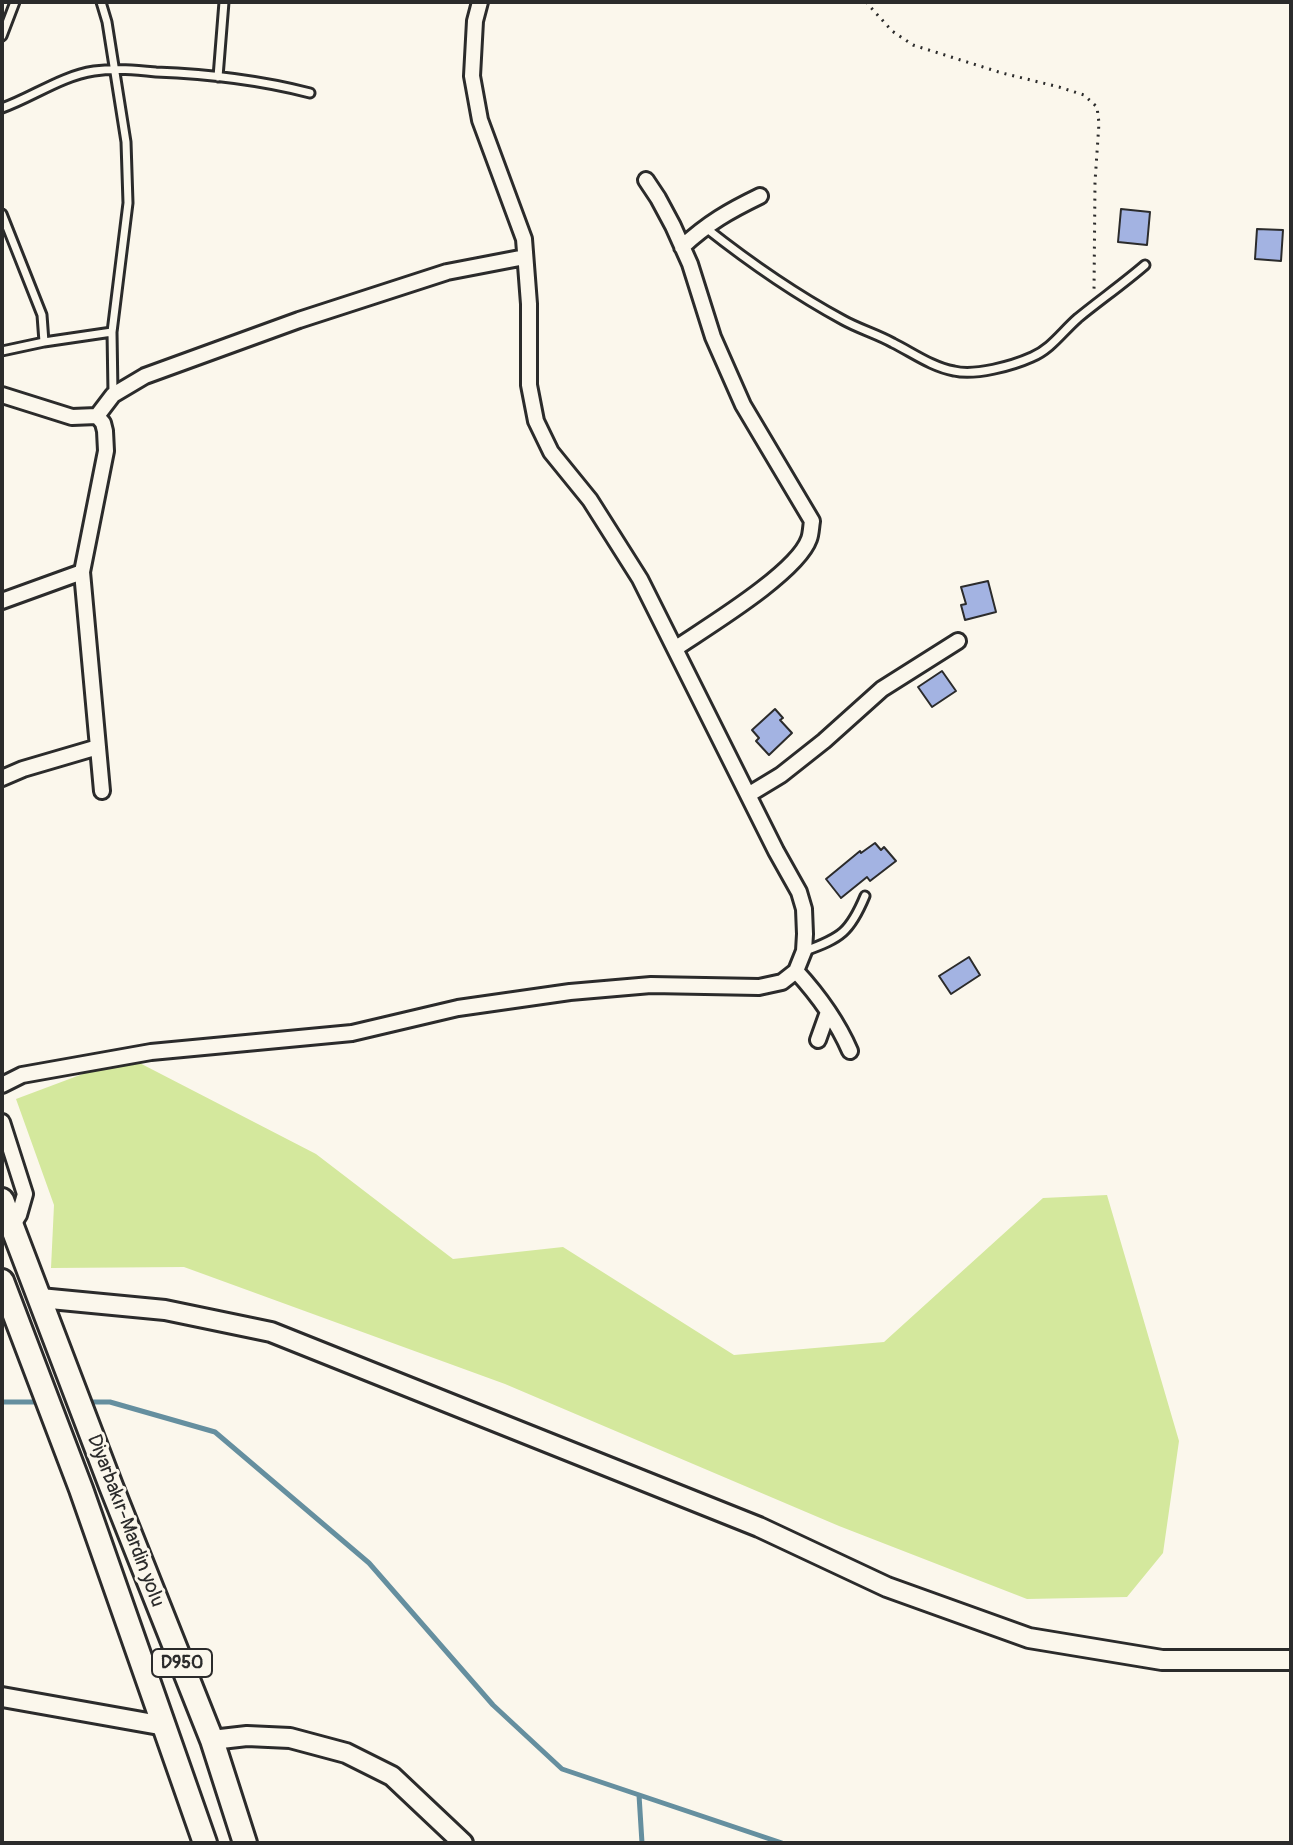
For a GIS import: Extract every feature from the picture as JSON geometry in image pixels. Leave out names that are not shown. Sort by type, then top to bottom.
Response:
[{"type":"highway","name":"Diyarbakır-Mardin yolu","points":[[2,1200],[212,1740],[245,1843]]},
{"type":"highway","name":"Diyarbakır-Mardin yolu","points":[[2,1281],[81,1489],[205,1843]]},
{"type":"street","points":[[2,1085],[22,1075],[151,1052],[352,1033],[458,1008],[570,992],[651,985],[759,987],[782,982],[796,971],[804,951],[804,909],[799,892],[640,579],[590,500],[551,452],[536,421],[529,385],[529,304],[524,239],[480,120],[472,76],[475,21],[480,2]]},
{"type":"street","points":[[646,180],[690,264],[713,337],[743,405],[812,521],[809,541],[793,563],[763,588],[676,648]]},
{"type":"street","points":[[682,247],[722,215],[760,196]]},
{"type":"street","points":[[97,416],[113,395],[145,376],[299,320],[447,272],[525,257]]},
{"type":"street","points":[[2,395],[72,417],[97,416]]},
{"type":"street","points":[[97,416],[103,423],[106,451],[82,572],[102,791]]},
{"type":"street","points":[[2,601],[82,572]]},
{"type":"street","points":[[748,795],[781,775],[824,741],[882,689],[958,641]]},
{"type":"street","points":[[2,778],[98,747]]},
{"type":"street","points":[[796,971],[814,991],[850,1051]]},
{"type":"street","points":[[818,1040],[828,1012]]},
{"type":"street","points":[[2,1122],[25,1194],[12,1226]]},
{"type":"street","points":[[41,1303],[165,1310],[271,1332],[759,1527],[887,1587],[1029,1638],[1162,1660],[1291,1660]]},
{"type":"street","points":[[2,1697],[165,1726]]},
{"type":"street","points":[[212,1740],[247,1736],[290,1738],[346,1753],[392,1776],[463,1843]]},
{"type":"lane","points":[[2,36],[15,2]]},
{"type":"lane","points":[[101,2],[116,69],[126,142],[128,203],[112,332],[113,395]]},
{"type":"lane","points":[[218,77],[224,2]]},
{"type":"lane","points":[[2,108],[72,77],[116,69],[277,84],[310,93]]},
{"type":"lane","points":[[2,214],[42,315],[44,342]]},
{"type":"lane","points":[[705,227],[740,255],[845,321],[956,372],[1007,366],[1033,357],[1051,346],[1076,320],[1145,265]]},
{"type":"lane","points":[[2,351],[112,332]]},
{"type":"lane","points":[[804,951],[833,941],[850,926],[865,896]]},
{"type":"path","points":[[866,2],[892,31],[913,45],[1084,95],[1097,107],[1094,306]]},
{"type":"green space","points":[[128,1057],[316,1154],[453,1259],[563,1247],[734,1355],[884,1342],[1043,1198],[1107,1195],[1179,1441],[1163,1553],[1127,1597],[1027,1599],[839,1526],[505,1384],[184,1267],[51,1268],[54,1205],[16,1099]]},
{"type":"building","points":[[1121,209],[1150,212],[1147,245],[1118,242]]},
{"type":"building","points":[[1257,229],[1283,230],[1281,261],[1255,259]]},
{"type":"building","points":[[988,581],[996,612],[965,620],[961,605],[966,604],[961,587]]},
{"type":"building","points":[[942,671],[956,691],[932,707],[918,687]]},
{"type":"building","points":[[775,709],[792,733],[769,755],[756,741],[759,738],[752,730]]},
{"type":"building","points":[[875,843],[881,850],[884,847],[896,861],[870,881],[867,877],[841,898],[826,879],[860,851]]},
{"type":"building","points":[[969,957],[980,975],[951,994],[939,976]]},
{"type":"waterway","points":[[2,1402],[39,1402]]},
{"type":"waterway","points":[[85,1402],[110,1402],[215,1432],[369,1563],[493,1705],[562,1769],[782,1843]]},
{"type":"waterway","points":[[639,1795],[642,1843]]}]
